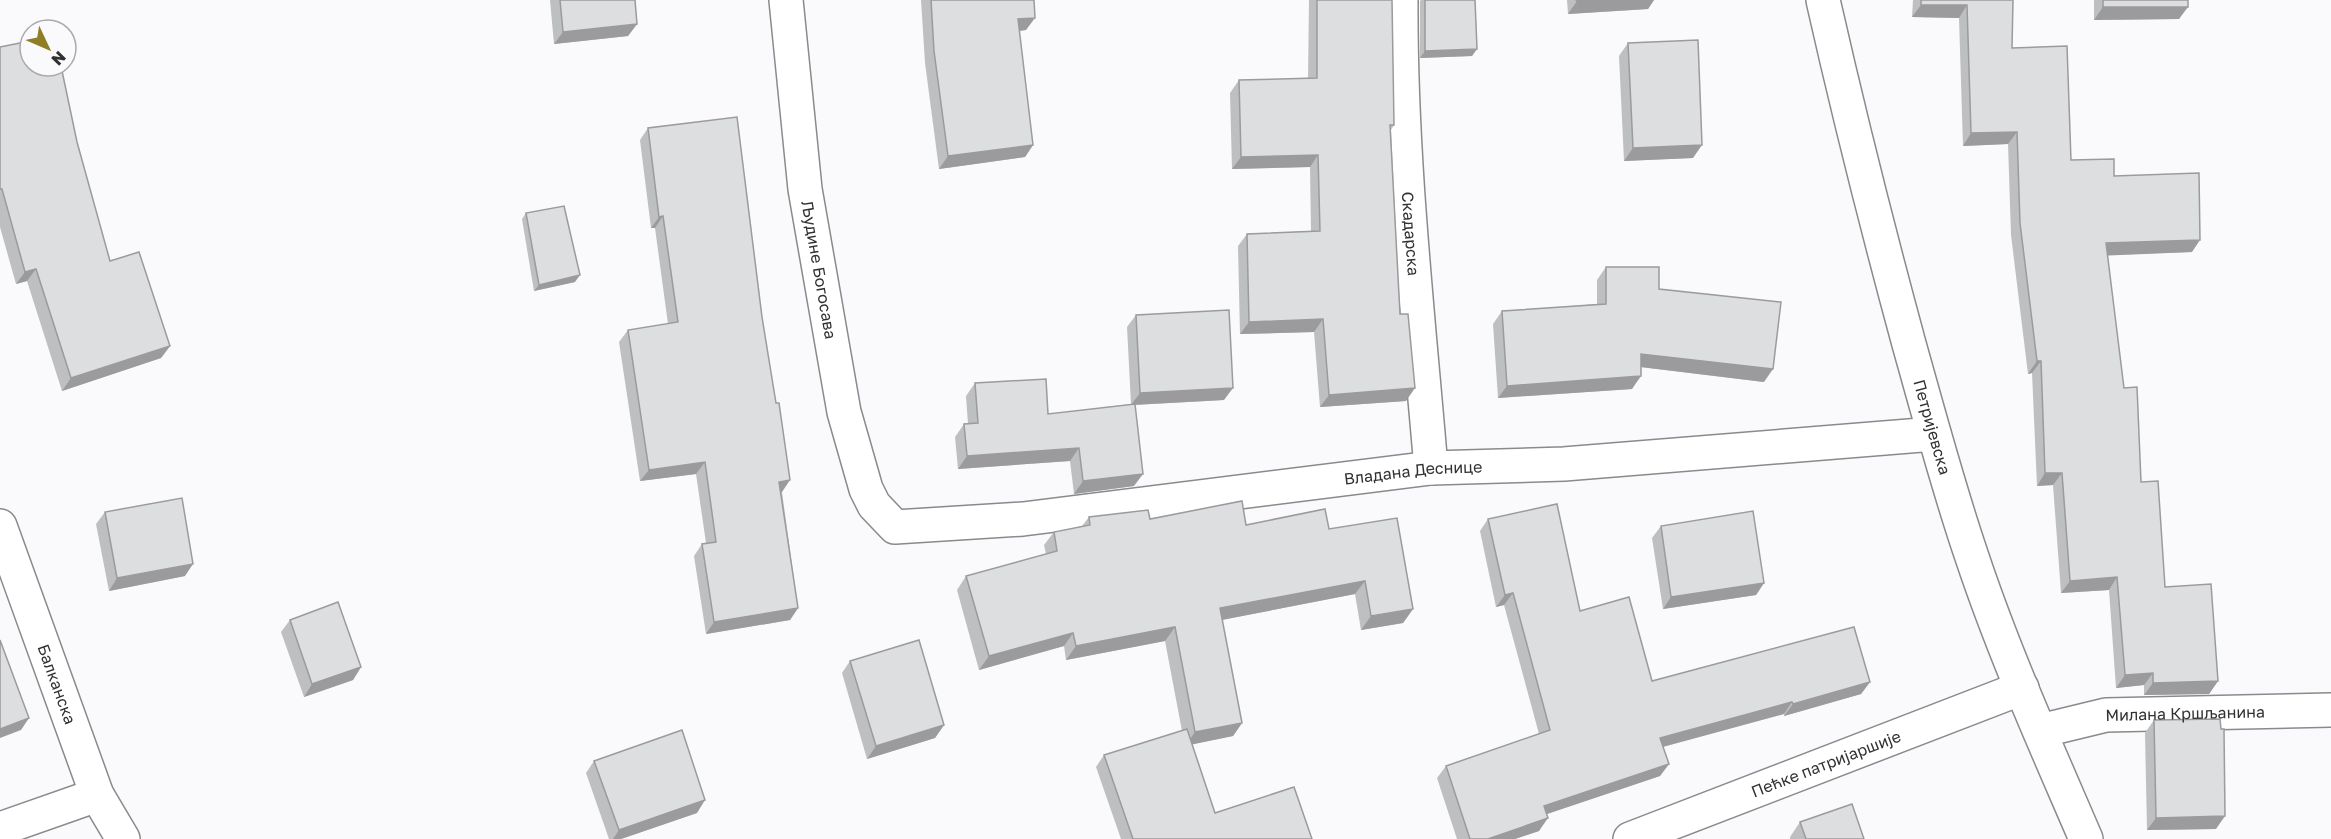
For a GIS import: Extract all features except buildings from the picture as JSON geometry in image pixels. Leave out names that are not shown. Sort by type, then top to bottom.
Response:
[{"type":"street","name":"Људине Богосава","points":[[786,0],[805,189],[844,412],[866,489],[874,505],[895,527]]},
{"type":"street","name":"Скадарска","points":[[1401,0],[1401,43],[1412,228],[1431,468]]},
{"type":"street","name":"Петријевска","points":[[1823,0],[1850,119],[1934,434],[1971,556],[2022,688],[2086,839]]},
{"type":"street","name":"Владана Деснице","points":[[895,527],[1023,519],[1431,468],[1564,464],[1934,434]]},
{"type":"street","name":"Балканска","points":[[0,526],[98,795],[123,839]]},
{"type":"street","name":"Пећке патријаршије","points":[[1630,839],[2022,688]]},
{"type":"street","name":"Милана Кршљанина","points":[[2040,731],[2106,715],[2331,710]]},
{"type":"street","points":[[0,829],[98,795]]}]
